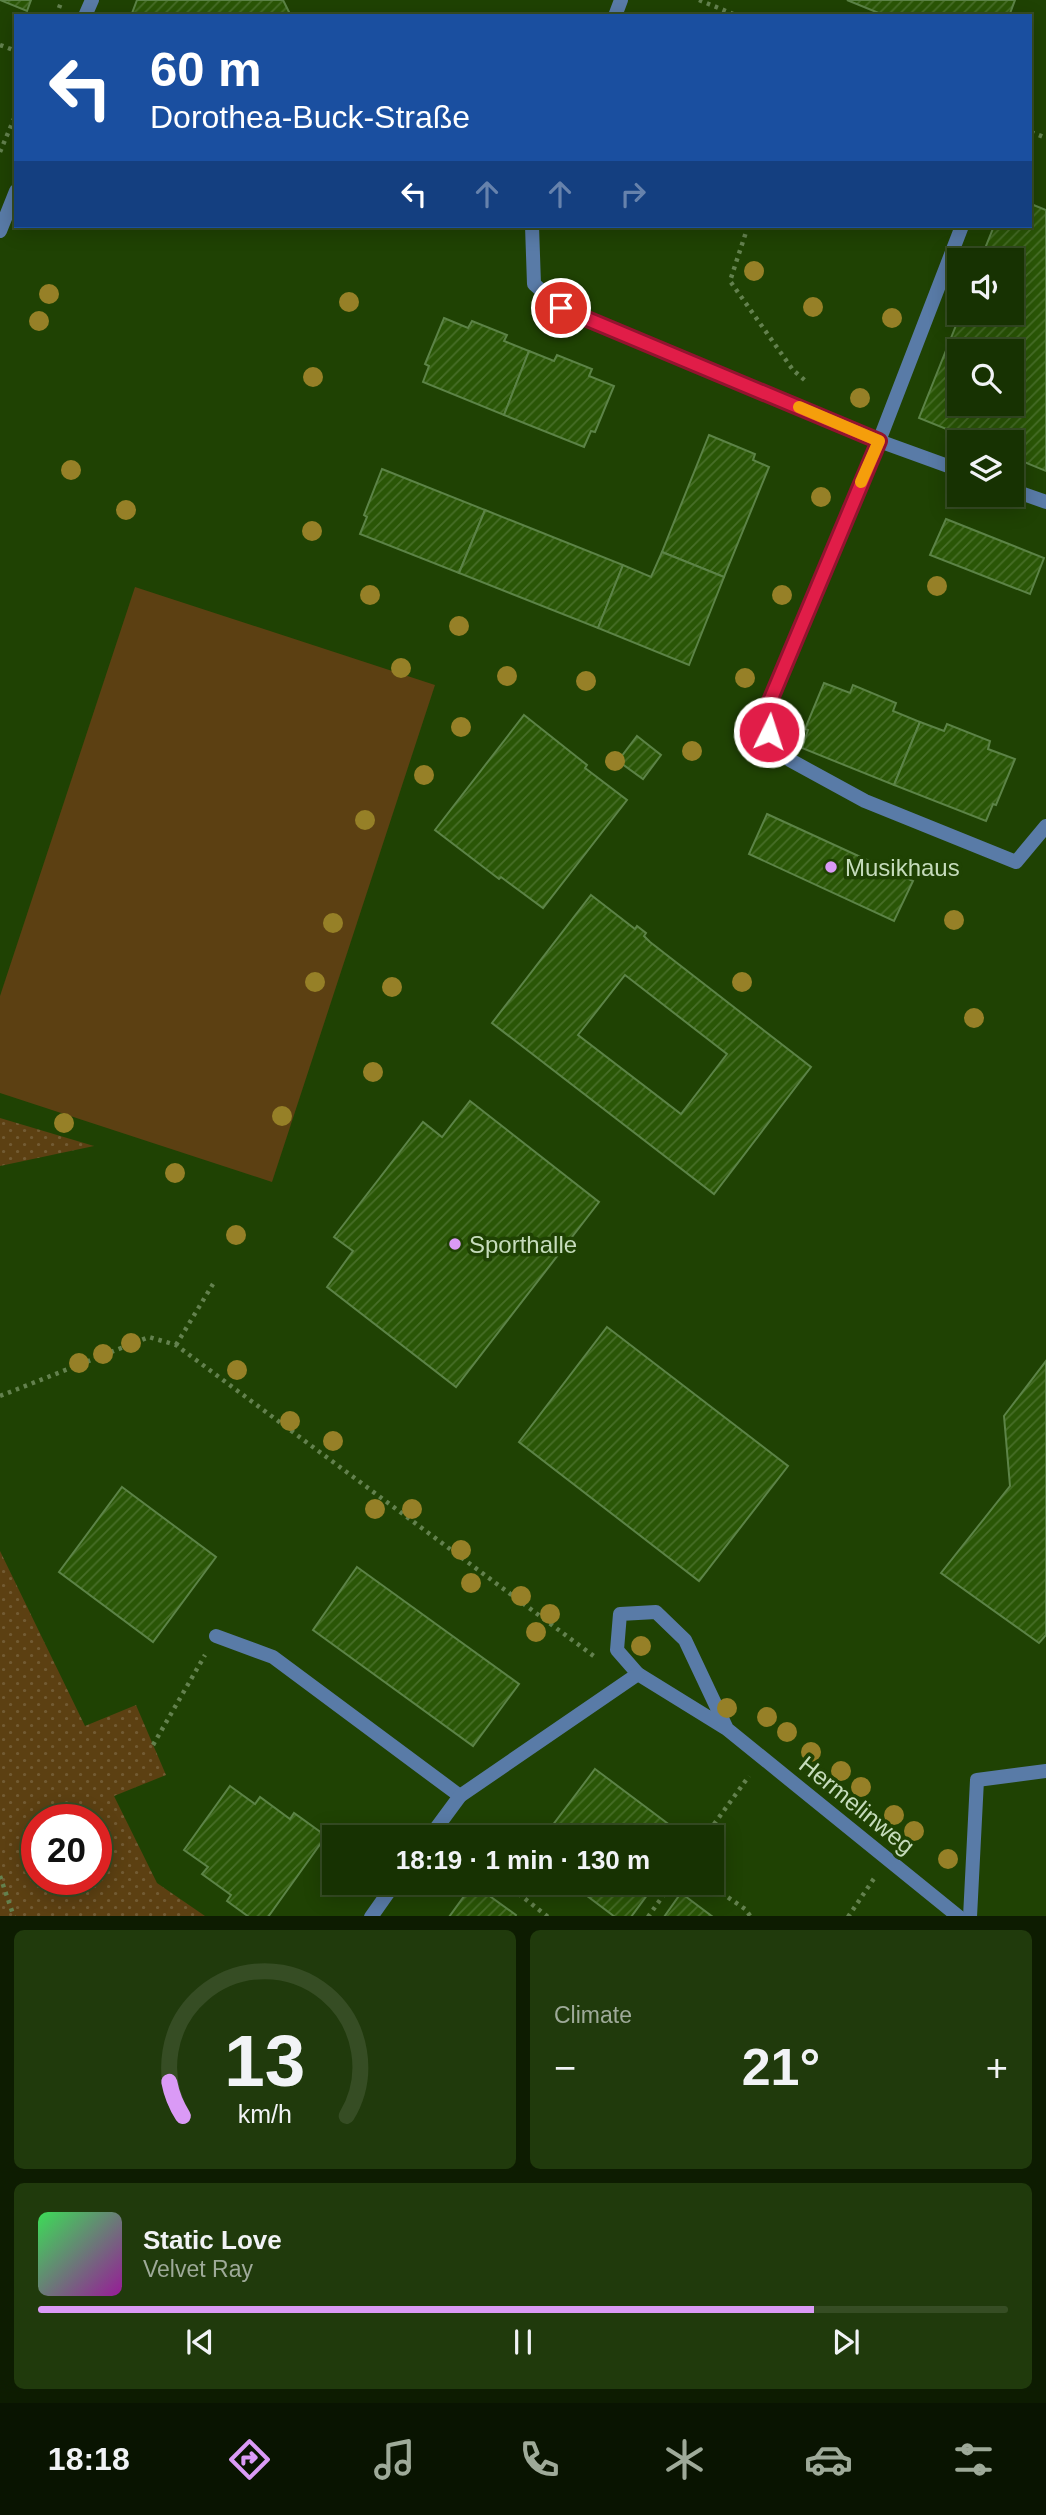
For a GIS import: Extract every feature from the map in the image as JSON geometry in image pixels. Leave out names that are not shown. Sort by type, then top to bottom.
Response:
[{"type":"street","points":[[0,231],[14,196]]},
{"type":"street","points":[[532,228],[534,284],[561,308],[879,441],[947,466]]},
{"type":"street","points":[[961,228],[879,441],[770,701],[769,732],[790,760],[865,801],[1016,862],[1046,826]]},
{"type":"street","points":[[1024,494],[1046,502]]},
{"type":"street","name":"Hermelinweg","points":[[727,1729],[685,1640],[656,1612],[620,1614],[617,1650],[638,1674],[727,1729],[959,1916]]},
{"type":"street","points":[[216,1636],[274,1657],[460,1796]]},
{"type":"street","points":[[439,1825],[460,1796],[638,1674]]},
{"type":"street","points":[[970,1916],[977,1780],[1046,1771]]},
{"type":"street","points":[[371,1916],[386,1895]]},
{"type":"path","points":[[699,0],[733,14]]},
{"type":"path","points":[[0,152],[14,119]]},
{"type":"path","points":[[747,228],[730,281],[793,370],[814,388]]},
{"type":"path","points":[[176,1345],[213,1284]]},
{"type":"path","points":[[0,1396],[149,1337],[176,1345],[598,1660]]},
{"type":"path","points":[[153,1745],[216,1636]]},
{"type":"path","points":[[714,1825],[762,1758]]},
{"type":"path","points":[[848,1916],[888,1859]]},
{"type":"path","points":[[0,1876],[14,1916]]},
{"type":"path","points":[[521,1895],[548,1916]]},
{"type":"path","points":[[648,1916],[663,1895]]},
{"type":"path","points":[[724,1895],[751,1916]]},
{"type":"shaded area","points":[[135,587],[435,685],[272,1182],[0,1093],[0,996]]},
{"type":"shaded area","points":[[0,1118],[94,1146],[0,1166]]},
{"type":"shaded area","points":[[0,1551],[85,1726],[136,1705],[166,1775],[114,1796],[157,1883],[205,1916],[0,1916]]},
{"type":"building","points":[[0,0],[31,0],[27,11]]},
{"type":"building","points":[[137,0],[283,0],[290,14],[132,14]]},
{"type":"building","points":[[847,0],[1015,0],[1010,14],[881,14]]},
{"type":"building","points":[[1032,204],[1046,210],[1046,471],[1024,462],[1024,430],[949,430],[919,418],[947,348],[947,416],[1024,416],[1024,339],[951,339],[956,325],[1024,325],[1024,248],[985,248],[993,228],[1032,228]]},
{"type":"building","points":[[444,318],[468,328],[472,321],[507,335],[504,341],[529,351],[504,415],[423,382],[429,366],[425,364]]},
{"type":"building","points":[[529,351],[554,361],[557,355],[592,369],[589,376],[614,386],[595,432],[591,431],[584,447],[504,415]]},
{"type":"building","points":[[709,435],[755,454],[753,460],[769,467],[724,577],[662,552]]},
{"type":"building","points":[[382,469],[485,510],[459,573],[360,534],[367,517],[364,515]]},
{"type":"building","points":[[485,510],[623,565],[598,628],[459,573]]},
{"type":"building","points":[[946,519],[1044,558],[1030,594],[930,555]]},
{"type":"building","points":[[662,552],[724,577],[689,665],[598,628],[623,565],[651,577]]},
{"type":"building","points":[[824,683],[850,693],[853,685],[896,703],[893,711],[920,722],[894,785],[802,748],[808,730],[805,729]]},
{"type":"building","points":[[524,715],[627,800],[543,908],[501,877],[499,879],[435,830]]},
{"type":"building","points":[[920,722],[944,731],[947,724],[990,741],[988,749],[1015,759],[996,805],[993,804],[986,821],[894,785]]},
{"type":"building","points":[[637,736],[661,755],[643,779],[618,761]]},
{"type":"building","name":"Musikhaus","points":[[767,814],[913,881],[894,921],[749,854]]},
{"type":"building","points":[[591,895],[635,929],[637,926],[646,933],[644,936],[650,942],[811,1067],[714,1194],[492,1023]],"holes":[[[625,975],[727,1054],[681,1114],[578,1035]]]},
{"type":"building","name":"Sporthalle","points":[[470,1101],[599,1202],[456,1387],[327,1287],[353,1251],[334,1237],[423,1122],[442,1137]]},
{"type":"building","points":[[607,1327],[788,1466],[699,1581],[519,1442]]},
{"type":"building","points":[[1046,1361],[1046,1635],[1039,1643],[941,1573],[1010,1486],[1004,1416]]},
{"type":"building","points":[[122,1487],[216,1557],[153,1642],[59,1572]]},
{"type":"building","points":[[357,1567],[519,1684],[473,1746],[313,1630]]},
{"type":"building","points":[[595,1769],[670,1825],[553,1825]]},
{"type":"building","points":[[230,1786],[255,1804],[260,1797],[290,1819],[294,1813],[322,1833],[322,1842],[269,1916],[248,1916],[227,1901],[231,1895],[202,1874],[208,1867],[184,1850]]},
{"type":"building","points":[[465,1895],[488,1895],[516,1916],[450,1916]]},
{"type":"building","points":[[586,1895],[647,1895],[632,1916],[614,1916]]},
{"type":"building","points":[[680,1895],[684,1895],[712,1916],[665,1916]]},
{"type":"slow traffic","points":[[799,407],[879,441],[861,482]]},
{"type":"place","name":"Musikhaus","points":[[831,867]]},
{"type":"place","name":"Sporthalle","points":[[455,1244]]},
{"type":"route","points":[[561,308],[879,441],[770,701],[769,732]]}]
